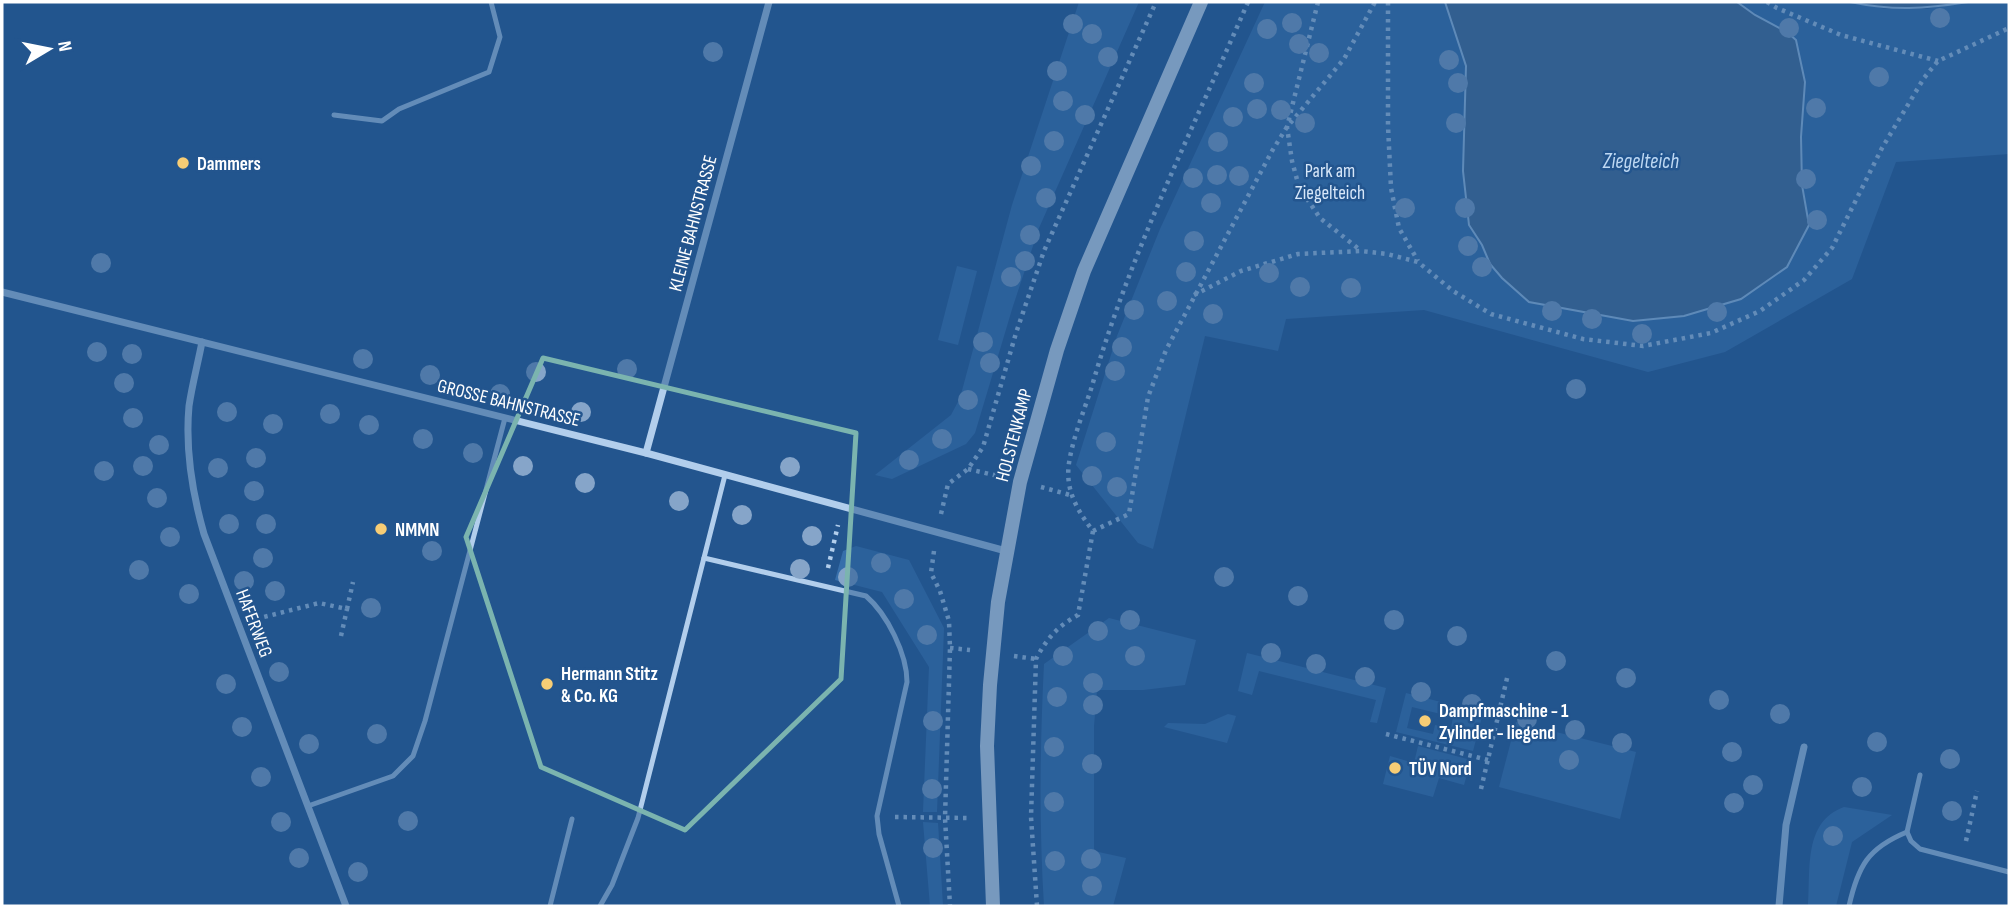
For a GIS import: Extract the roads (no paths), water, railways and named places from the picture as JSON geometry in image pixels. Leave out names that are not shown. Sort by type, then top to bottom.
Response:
[{"type":"main road","name":"HOLSTENKAMP","points":[[993,906],[987,746],[990,685],[1006,551],[1032,434],[1084,271],[1201,2]]},
{"type":"street","name":"KLEINE BAHNSTRASSE","points":[[646,453],[768,2]]},
{"type":"street","name":"GROSSE BAHNSTRASSE","points":[[2,292],[646,453],[1006,551]]},
{"type":"street","name":"HAFERWEG","points":[[202,342],[190,404],[189,467],[195,500],[204,534],[346,906]]},
{"type":"street","points":[[1779,906],[1787,825],[1804,747]]},
{"type":"lane","points":[[334,115],[382,121],[399,109],[489,72],[500,37],[491,2]]},
{"type":"lane","points":[[308,806],[393,776],[413,756],[425,721],[505,418]]},
{"type":"lane","points":[[600,906],[612,885],[638,818],[725,475]]},
{"type":"lane","points":[[704,558],[866,596],[876,605],[903,653],[907,667],[906,682],[877,816],[879,834],[899,906]]},
{"type":"lane","points":[[1920,775],[1906,832],[1911,841],[1920,849],[2009,872]]},
{"type":"lane","points":[[550,906],[572,819]]},
{"type":"lane","points":[[1849,906],[1854,881],[1863,863],[1875,849],[1906,832]]},
{"type":"water","name":"Ziegelteich","points":[[1445,2],[1737,2],[1787,32],[1796,40],[1805,82],[1801,137],[1802,185],[1809,225],[1787,267],[1741,299],[1684,316],[1633,321],[1529,302],[1490,264],[1469,225],[1463,171],[1466,66]]},
{"type":"water","points":[[1850,2],[1968,2],[1909,8]]},
{"type":"place","name":"Dammers","points":[[183,163]]},
{"type":"place","name":"NMMN","points":[[381,529]]},
{"type":"place","name":"Hermann Stitz & Co. KG","points":[[547,684]]},
{"type":"place","name":"Dampfmaschine - 1 Zylinder - liegend","points":[[1425,721]]},
{"type":"place","name":"TÜV Nord","points":[[1395,768]]},
{"type":"park label","name":"Park am Ziegelteich","points":[[1330,181]]}]
